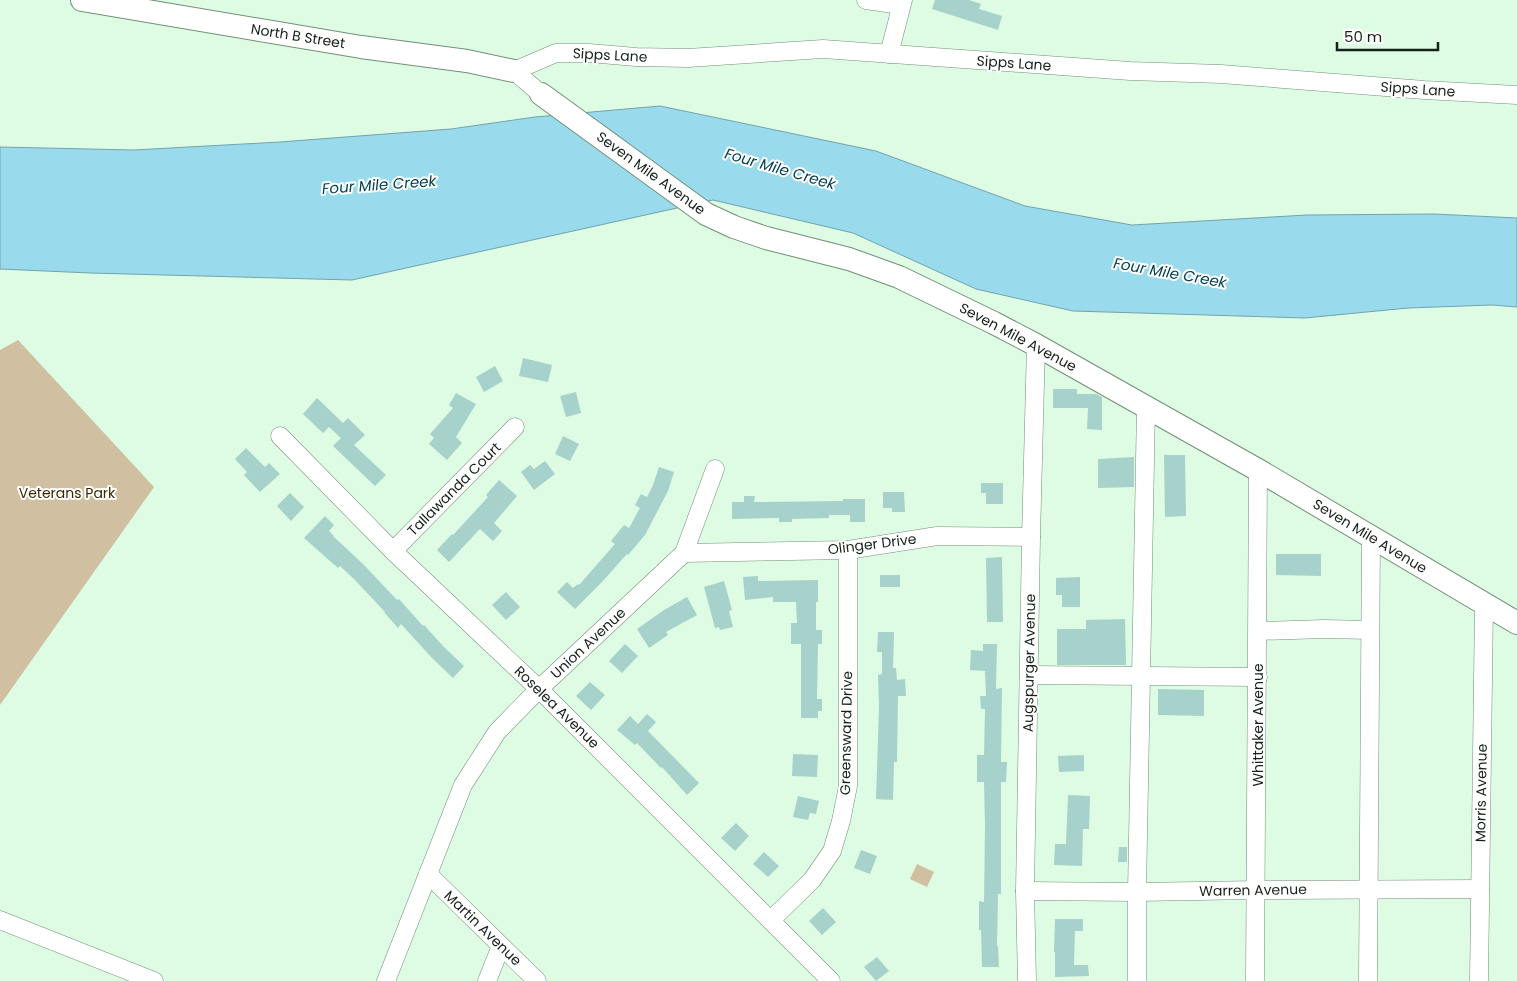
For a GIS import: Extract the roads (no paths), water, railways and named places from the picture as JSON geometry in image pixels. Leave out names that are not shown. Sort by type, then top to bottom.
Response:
[{"type":"main road","name":"North B Street","points":[[82,0],[361,46],[467,61],[514,71]]},
{"type":"main road","name":"Seven Mile Avenue","points":[[541,94],[706,214],[734,227],[758,235],[849,259],[899,277],[1036,345],[1258,470],[1517,623]]},
{"type":"street","points":[[866,0],[902,2],[889,54]]},
{"type":"street","name":"Sipps Lane","points":[[514,71],[556,54],[589,53],[636,57],[688,58],[823,49],[1130,71],[1221,74],[1424,90],[1517,94]]},
{"type":"street","name":"Seven Mile Avenue","points":[[514,71],[541,94]]},
{"type":"street","name":"Augspurger Avenue","points":[[1027,981],[1025,891],[1028,675],[1036,345]]},
{"type":"street","points":[[1137,981],[1146,407]]},
{"type":"street","name":"Tallawanda Court","points":[[393,552],[515,427]]},
{"type":"street","name":"Roselea Avenue","points":[[280,436],[393,552],[539,689],[831,981]]},
{"type":"street","name":"Union Avenue","points":[[386,981],[462,785],[497,732],[539,689],[684,553],[714,469]]},
{"type":"street","name":"Whittaker Avenue","points":[[1256,981],[1258,470]]},
{"type":"street","name":"Olinger Drive","points":[[684,553],[848,550],[937,536],[1030,537]]},
{"type":"street","points":[[1368,981],[1371,536]]},
{"type":"street","name":"Greensward Drive","points":[[771,920],[812,880],[832,851],[841,821],[848,786],[848,550]]},
{"type":"street","name":"Morris Avenue","points":[[1480,981],[1484,604]]},
{"type":"street","points":[[1258,631],[1370,630]]},
{"type":"street","points":[[1028,675],[1258,677]]},
{"type":"street","name":"Martin Avenue","points":[[428,874],[537,981]]},
{"type":"street","name":"Warren Avenue","points":[[1025,891],[1480,890]]},
{"type":"street","points":[[0,920],[154,981]]},
{"type":"street","points":[[487,981],[501,946]]},
{"type":"water","name":"Four Mile Creek","points":[[660,106],[876,151],[1025,206],[1132,225],[1307,215],[1434,214],[1517,218],[1517,307],[1492,305],[1408,308],[1305,318],[1073,311],[976,289],[853,233],[713,200],[352,280],[0,269],[0,147],[134,150],[280,142],[451,129],[535,117]]},
{"type":"park label","name":"Veterans Park","points":[[67,493]]}]
